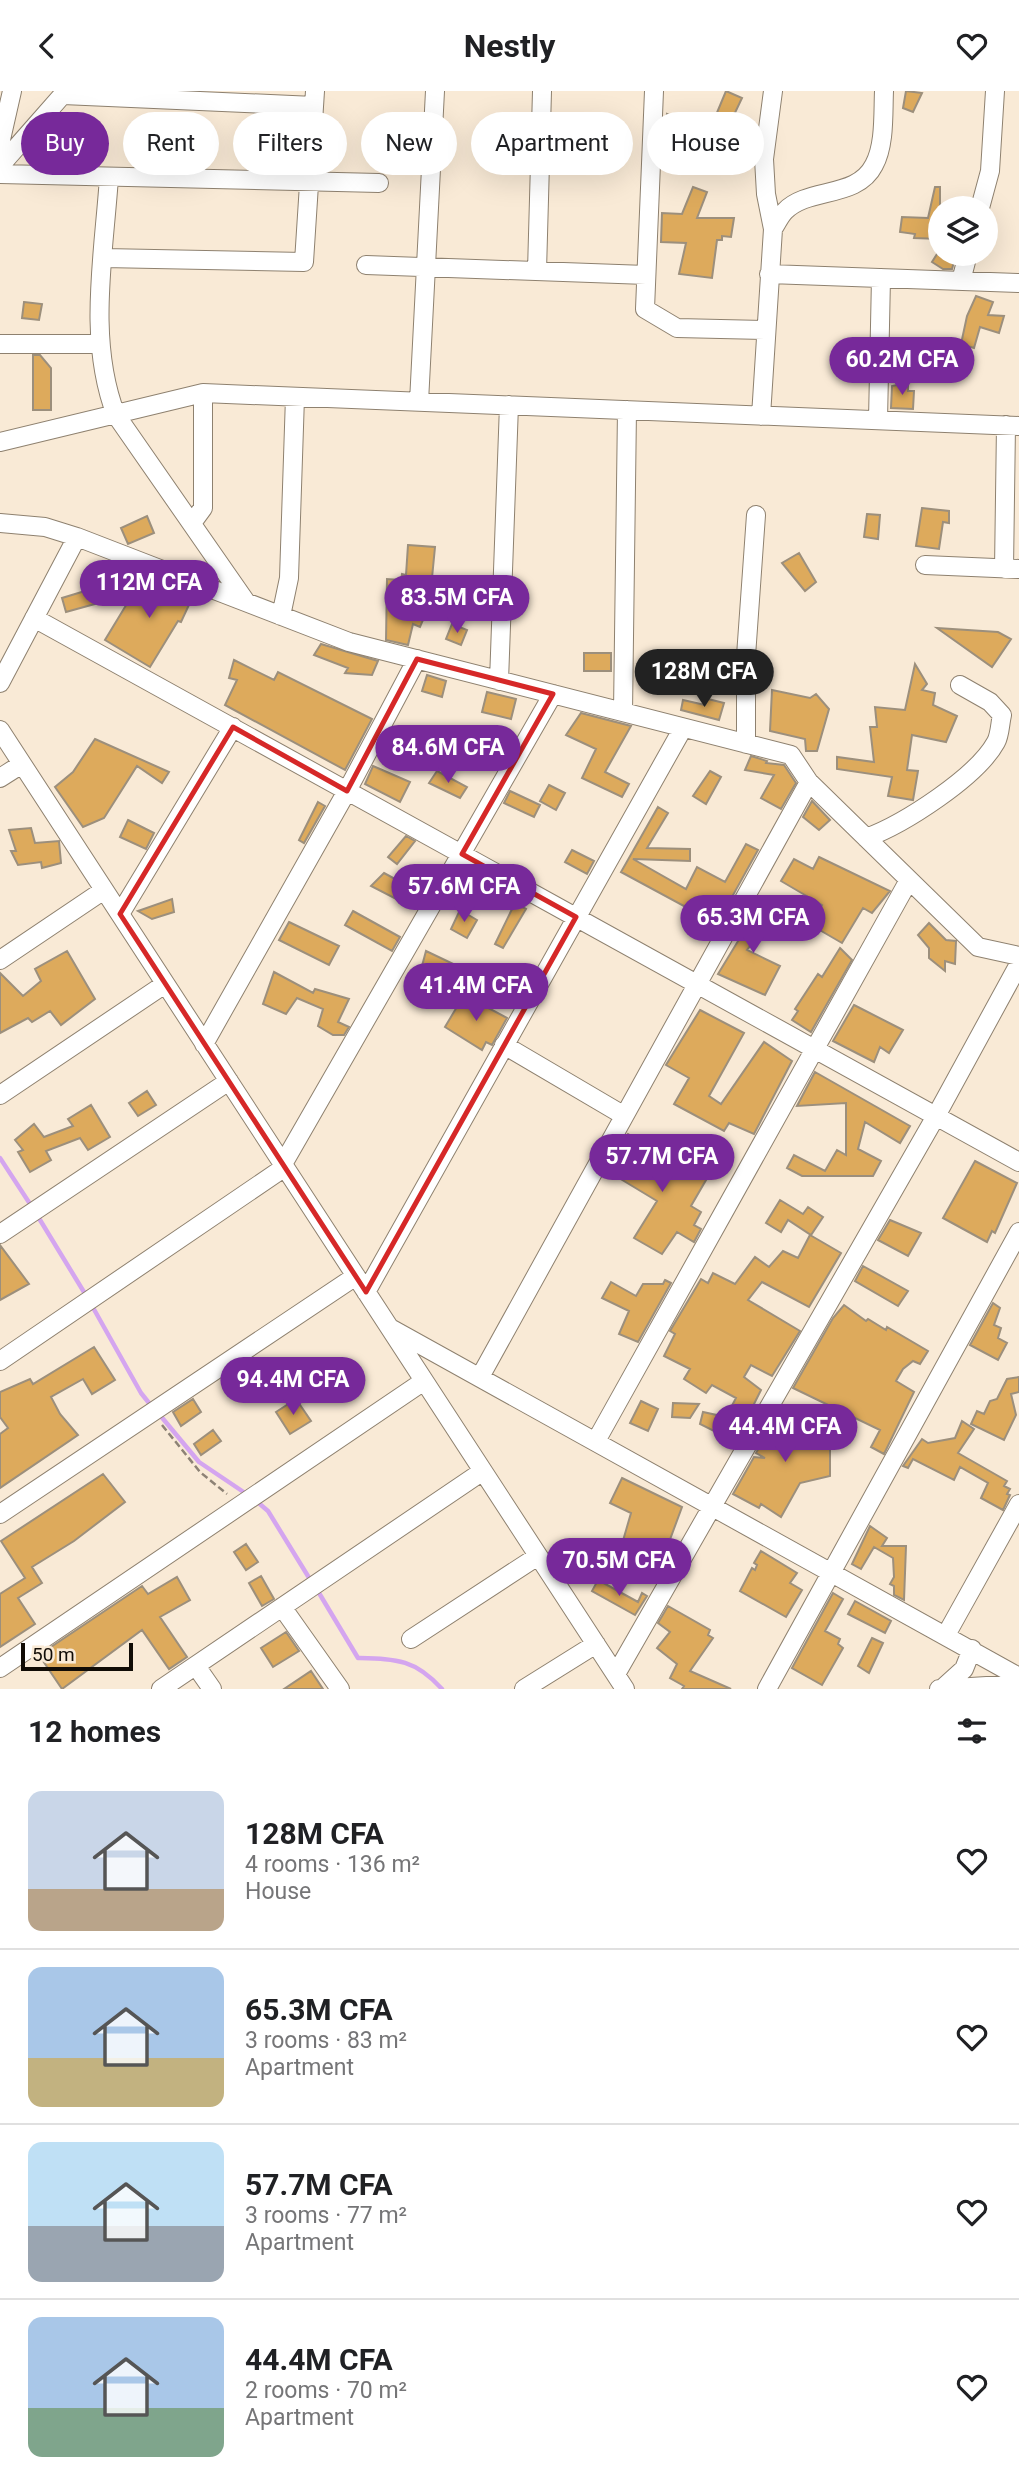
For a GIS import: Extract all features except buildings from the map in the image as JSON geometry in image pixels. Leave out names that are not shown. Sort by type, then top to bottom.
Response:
[{"type":"street","points":[[0,143],[12,91]]},
{"type":"street","points":[[419,402],[435,91]]},
{"type":"street","points":[[537,271],[542,91]]},
{"type":"street","points":[[654,91],[645,309],[677,328],[766,330]]},
{"type":"street","points":[[761,416],[773,229],[764,159],[773,91]]},
{"type":"street","points":[[773,229],[785,211],[799,202],[853,184],[874,167],[881,146],[884,91]]},
{"type":"street","points":[[983,196],[990,171],[995,91]]},
{"type":"street","points":[[0,166],[65,93],[315,99],[304,262],[104,258]]},
{"type":"street","points":[[0,174],[379,183]]},
{"type":"street","points":[[109,177],[99,344],[107,391],[116,415],[246,603]]},
{"type":"street","points":[[366,265],[646,275]]},
{"type":"street","points":[[961,281],[965,266]]},
{"type":"street","points":[[769,274],[1019,283]]},
{"type":"street","points":[[878,420],[881,278]]},
{"type":"street","points":[[0,344],[99,344]]},
{"type":"street","points":[[192,523],[203,508],[203,393]]},
{"type":"street","points":[[0,442],[203,393],[1012,426],[1012,569],[925,565]]},
{"type":"street","points":[[281,616],[289,578],[295,397]]},
{"type":"street","points":[[499,681],[509,405]]},
{"type":"street","points":[[623,712],[627,410]]},
{"type":"street","points":[[746,744],[747,656],[757,515]]},
{"type":"street","points":[[0,523],[45,527],[77,537],[349,642],[791,755],[809,782],[978,947],[1019,956]]},
{"type":"street","points":[[0,683],[77,537]]},
{"type":"street","points":[[34,618],[1019,1162]]},
{"type":"street","points":[[204,1044],[347,791],[417,659]]},
{"type":"street","points":[[866,838],[894,827],[925,809],[975,766],[996,741],[1002,715],[990,702],[960,685]]},
{"type":"street","points":[[0,1361],[284,1165],[554,694]]},
{"type":"street","points":[[120,914],[233,727]]},
{"type":"street","points":[[0,1514],[154,1409],[361,1284],[504,1045],[683,727]]},
{"type":"street","points":[[0,730],[620,1682]]},
{"type":"street","points":[[0,778],[22,764]]},
{"type":"street","points":[[480,1377],[809,782]]},
{"type":"street","points":[[596,1441],[909,880]]},
{"type":"street","points":[[0,960],[104,890]]},
{"type":"street","points":[[620,1682],[712,1506],[936,1116],[1019,964]]},
{"type":"street","points":[[0,1095],[165,984]]},
{"type":"street","points":[[504,1045],[623,1115]]},
{"type":"street","points":[[0,1234],[229,1081]]},
{"type":"street","points":[[767,1689],[1019,1232]]},
{"type":"street","points":[[389,1327],[1019,1677]]},
{"type":"street","points":[[0,1668],[424,1381]]},
{"type":"street","points":[[161,1689],[483,1471]]},
{"type":"street","points":[[946,1635],[1018,1510]]},
{"type":"street","points":[[411,1639],[538,1556]]},
{"type":"street","points":[[282,1607],[340,1689]]},
{"type":"street","points":[[523,1689],[596,1644]]},
{"type":"street","points":[[941,1688],[964,1669],[972,1649]]},
{"type":"street","points":[[196,1665],[212,1689]]},
{"type":"street","points":[[941,1688],[1000,1688],[1019,1684]]},
{"type":"path","points":[[154,1409],[159,1421],[200,1472],[240,1505]]},
{"type":"highlighted area","points":[[417,659],[553,694],[462,854],[576,917],[366,1292],[120,914],[233,727],[347,791]]},
{"type":"waterway","points":[[0,1158],[32,1207]]},
{"type":"waterway","points":[[37,1215],[87,1297]]},
{"type":"waterway","points":[[91,1304],[141,1393],[153,1408]]},
{"type":"waterway","points":[[159,1414],[199,1462],[248,1495]]},
{"type":"waterway","points":[[255,1500],[268,1511],[311,1581]]},
{"type":"waterway","points":[[316,1588],[358,1658],[395,1660],[414,1666],[442,1689]]}]
